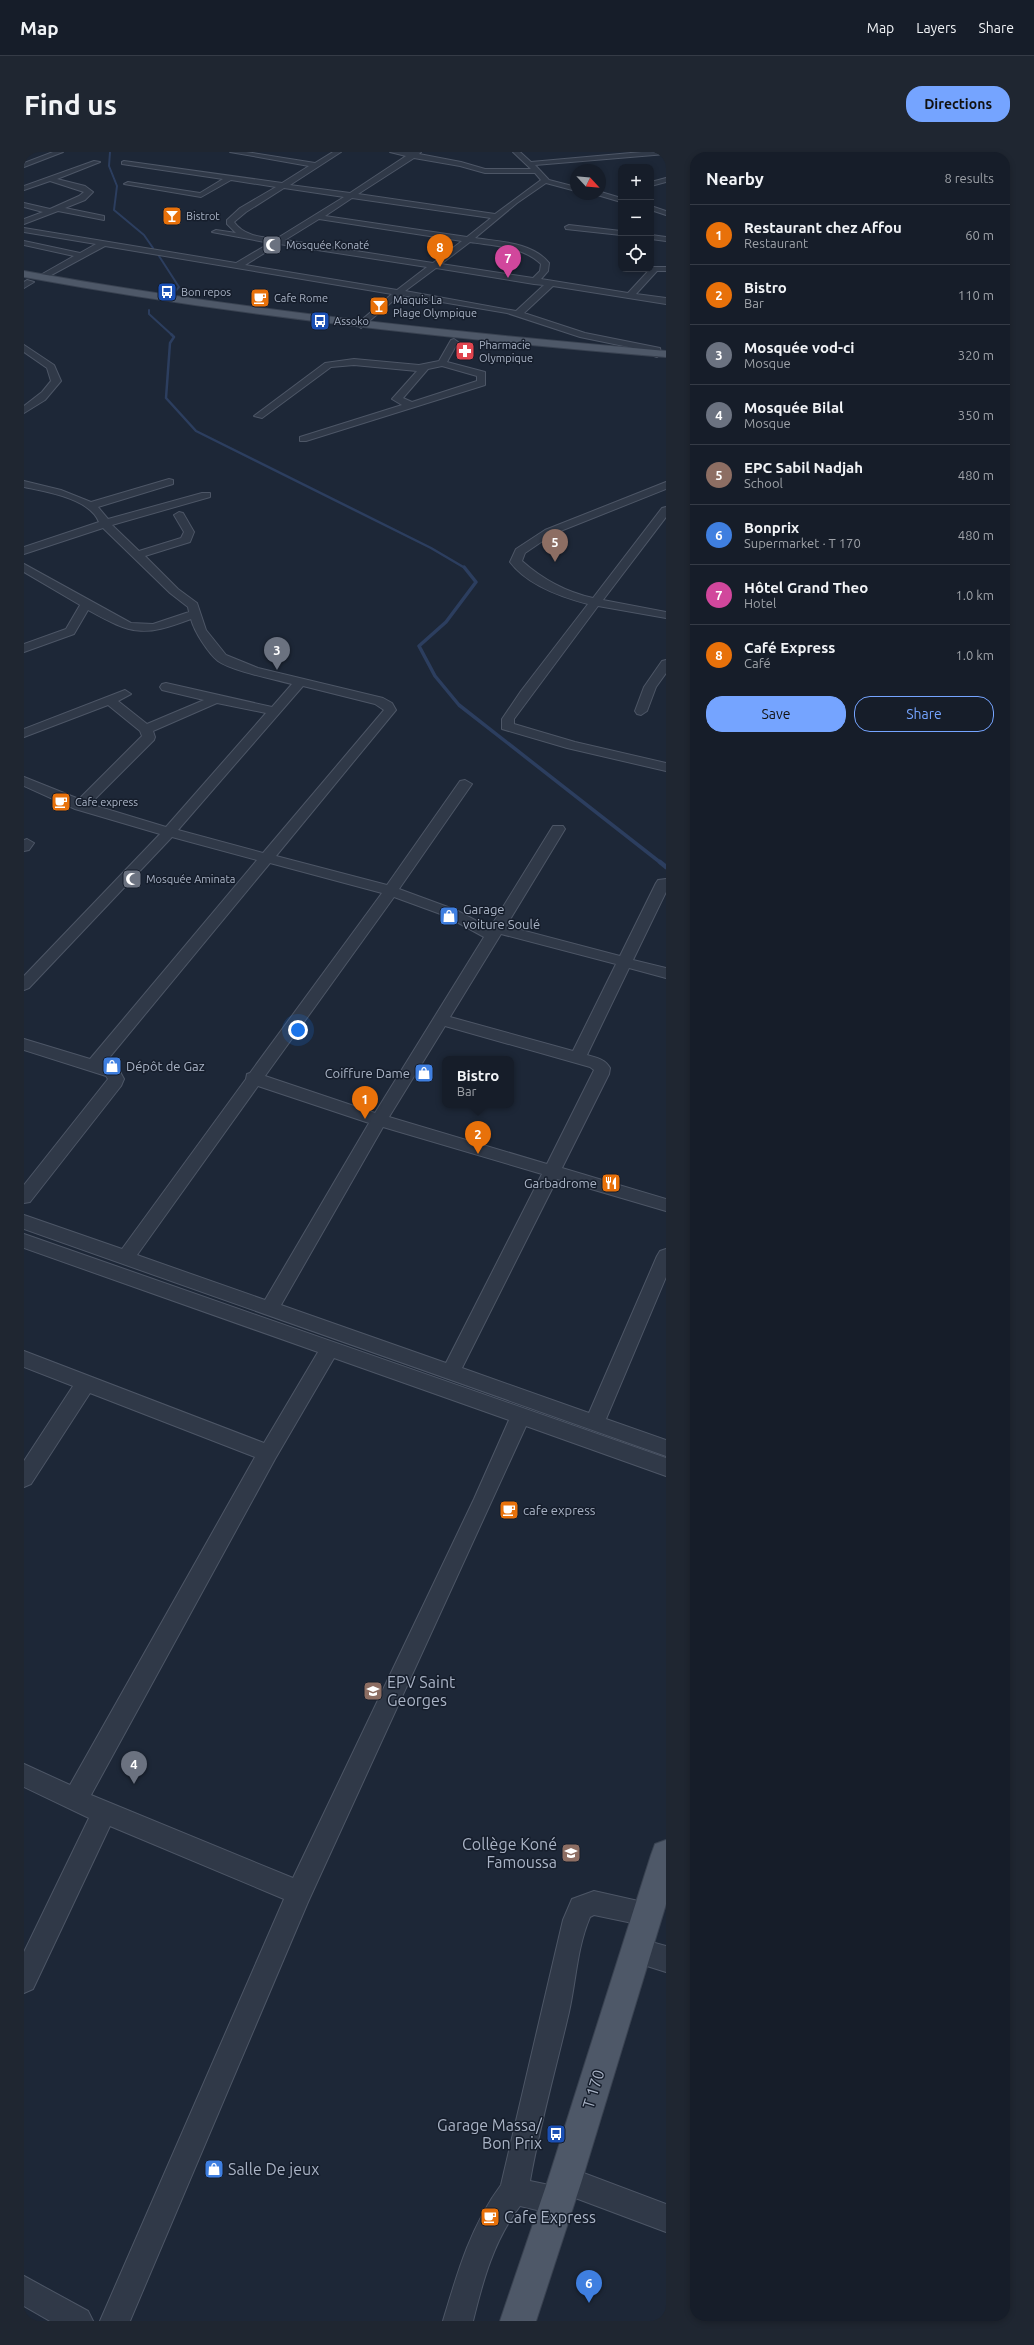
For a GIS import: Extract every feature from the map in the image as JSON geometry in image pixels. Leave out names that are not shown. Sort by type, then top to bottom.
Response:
[{"type":"main road","points":[[26,281],[40,277],[172,300],[361,325],[570,346],[660,353]]},
{"type":"main road","points":[[26,281],[250,318],[454,342],[666,361]]},
{"type":"main road","name":"T 170","points":[[518,2321],[561,2191],[651,1955],[647,1914],[666,1855]]},
{"type":"street","points":[[24,165],[60,152]]},
{"type":"street","points":[[233,152],[314,166]]},
{"type":"street","points":[[247,236],[234,229],[230,222],[243,210],[338,152]]},
{"type":"street","points":[[393,152],[415,153],[485,171],[536,171]]},
{"type":"street","points":[[516,152],[545,178],[545,181]]},
{"type":"street","points":[[528,164],[666,152]]},
{"type":"street","points":[[239,265],[318,218],[351,194],[415,153]]},
{"type":"street","points":[[457,156],[461,164]]},
{"type":"street","points":[[24,188],[96,162]]},
{"type":"street","points":[[124,162],[495,216]]},
{"type":"street","points":[[128,184],[201,195],[232,177]]},
{"type":"street","points":[[24,222],[82,198],[89,192],[82,188],[50,179]]},
{"type":"street","points":[[654,183],[666,180]]},
{"type":"street","points":[[361,325],[400,292],[469,240],[520,195],[545,181],[570,187]]},
{"type":"street","points":[[607,196],[618,193]]},
{"type":"street","points":[[607,196],[618,199]]},
{"type":"street","points":[[24,205],[101,218]]},
{"type":"street","points":[[654,209],[666,213]]},
{"type":"street","points":[[318,218],[469,240],[533,252],[545,263],[544,271],[534,282]]},
{"type":"street","points":[[569,226],[618,233]]},
{"type":"street","points":[[24,230],[519,313],[583,335],[660,353],[663,343]]},
{"type":"street","points":[[216,232],[279,240],[534,282],[666,301]]},
{"type":"street","points":[[654,237],[666,239]]},
{"type":"street","points":[[24,243],[81,255]]},
{"type":"street","points":[[40,277],[104,243]]},
{"type":"street","points":[[630,296],[656,269],[666,268]]},
{"type":"street","points":[[519,313],[550,284]]},
{"type":"street","points":[[570,346],[583,335]]},
{"type":"street","points":[[442,364],[454,342]]},
{"type":"street","points":[[24,348],[51,367],[56,381],[51,390],[40,400],[24,410]]},
{"type":"street","points":[[30,362],[41,360]]},
{"type":"street","points":[[259,416],[328,365],[354,362],[424,368],[442,364],[482,374],[482,382],[413,406],[303,439]]},
{"type":"street","points":[[413,406],[397,398],[424,368]]},
{"type":"street","points":[[90,506],[169,482]]},
{"type":"street","points":[[24,484],[54,490],[90,506],[103,516],[105,524],[174,590],[193,605],[200,630],[222,658],[254,671],[380,701],[388,706],[390,710],[94,1065]]},
{"type":"street","points":[[666,485],[550,532],[520,551],[516,562],[527,575],[556,589],[595,602],[666,615]]},
{"type":"street","points":[[24,551],[105,524],[206,495]]},
{"type":"street","points":[[623,502],[666,496]]},
{"type":"street","points":[[666,510],[527,691],[508,719],[508,726],[572,745],[666,767]]},
{"type":"street","points":[[138,555],[186,540],[189,532],[179,515]]},
{"type":"street","points":[[24,567],[86,604],[131,627],[143,629],[154,628],[195,614]]},
{"type":"street","points":[[24,648],[70,631],[86,604]]},
{"type":"street","points":[[641,711],[650,687],[666,664]]},
{"type":"street","points":[[24,985],[169,832],[300,682]]},
{"type":"street","points":[[166,687],[275,711]]},
{"type":"street","points":[[24,733],[125,694]]},
{"type":"street","points":[[146,729],[216,699]]},
{"type":"street","points":[[80,806],[149,737],[146,729],[109,700]]},
{"type":"street","points":[[24,781],[80,806],[169,832],[392,891],[451,913],[495,932],[666,973]]},
{"type":"street","points":[[126,1257],[253,1078],[392,891],[465,784]]},
{"type":"street","points":[[270,1308],[379,1120],[442,1020],[558,829]]},
{"type":"street","points":[[578,1058],[663,882]]},
{"type":"street","points":[[442,1020],[596,1063],[602,1068],[601,1074],[450,1373]]},
{"type":"street","points":[[24,1044],[94,1065],[112,1072],[116,1079],[113,1086],[24,1196]]},
{"type":"street","points":[[253,1078],[379,1120],[666,1205]]},
{"type":"street","points":[[24,1222],[666,1448]]},
{"type":"street","points":[[24,1241],[330,1350],[521,1415],[666,1467]]},
{"type":"street","points":[[594,1423],[666,1256]]},
{"type":"street","points":[[75,1800],[268,1453],[330,1350]]},
{"type":"street","points":[[24,1359],[268,1453]]},
{"type":"street","points":[[24,1478],[86,1383]]},
{"type":"street","points":[[114,2321],[299,1893],[484,1499],[521,1415]]},
{"type":"street","points":[[24,1775],[75,1800],[299,1893]]},
{"type":"street","points":[[24,1980],[104,1812]]},
{"type":"street","points":[[458,2321],[468,2282],[489,2232],[501,2206],[514,2191],[520,2155],[562,1981],[572,1925],[581,1908],[594,1903],[647,1914]]},
{"type":"street","points":[[514,2191],[561,2191],[666,2218]]},
{"type":"street","points":[[24,2290],[78,2321]]},
{"type":"waterway","points":[[110,152],[109,166],[117,186],[114,210],[144,235],[153,248]]},
{"type":"waterway","points":[[159,256],[179,287],[173,294]]},
{"type":"waterway","points":[[149,310],[149,314],[172,335]]},
{"type":"waterway","points":[[172,335],[174,337],[170,343],[166,398],[196,431],[431,548],[465,568]]},
{"type":"waterway","points":[[465,568],[476,582],[446,622],[419,646],[435,676],[459,705],[661,863]]},
{"type":"waterway","points":[[660,862],[666,867]]},
{"type":"place","name":"Bistrot","points":[[172,216]]},
{"type":"place","name":"Mosquée Konaté","points":[[272,245]]},
{"type":"place","name":"Café Express","points":[[440,267]]},
{"type":"place","name":"Hôtel Grand Theo","points":[[508,278]]},
{"type":"place","name":"Bon repos","points":[[167,292]]},
{"type":"place","name":"Cafe Rome","points":[[260,298]]},
{"type":"place","name":"Maquis La Plage Olympique","points":[[379,306]]},
{"type":"place","name":"Assoko","points":[[320,321]]},
{"type":"place","name":"Pharmacie Olympique","points":[[465,351]]},
{"type":"place","name":"EPC Sabil Nadjah","points":[[555,562]]},
{"type":"place","name":"Mosquée vod-ci","points":[[277,670]]},
{"type":"place","name":"Cafe express","points":[[61,802]]},
{"type":"place","name":"Mosquée Aminata","points":[[132,879]]},
{"type":"place","name":"Garage voiture Soulé","points":[[449,916]]},
{"type":"place","name":"Dépôt de Gaz","points":[[112,1066]]},
{"type":"place","name":"Coiffure Dame","points":[[424,1073]]},
{"type":"place","name":"Restaurant chez Affou","points":[[365,1119]]},
{"type":"place","name":"Bistro","points":[[478,1154]]},
{"type":"place","name":"Garbadrome","points":[[611,1183]]},
{"type":"place","name":"cafe express","points":[[509,1510]]},
{"type":"place","name":"EPV Saint Georges","points":[[373,1691]]},
{"type":"place","name":"Mosquée Bilal","points":[[134,1784]]},
{"type":"place","name":"Collège Koné Famoussa","points":[[571,1853]]},
{"type":"place","name":"Garage Massa/ Bon Prix","points":[[556,2134]]},
{"type":"place","name":"Salle De jeux","points":[[214,2169]]},
{"type":"place","name":"Cafe Express","points":[[490,2217]]},
{"type":"place","name":"Bonprix","points":[[589,2303]]}]
